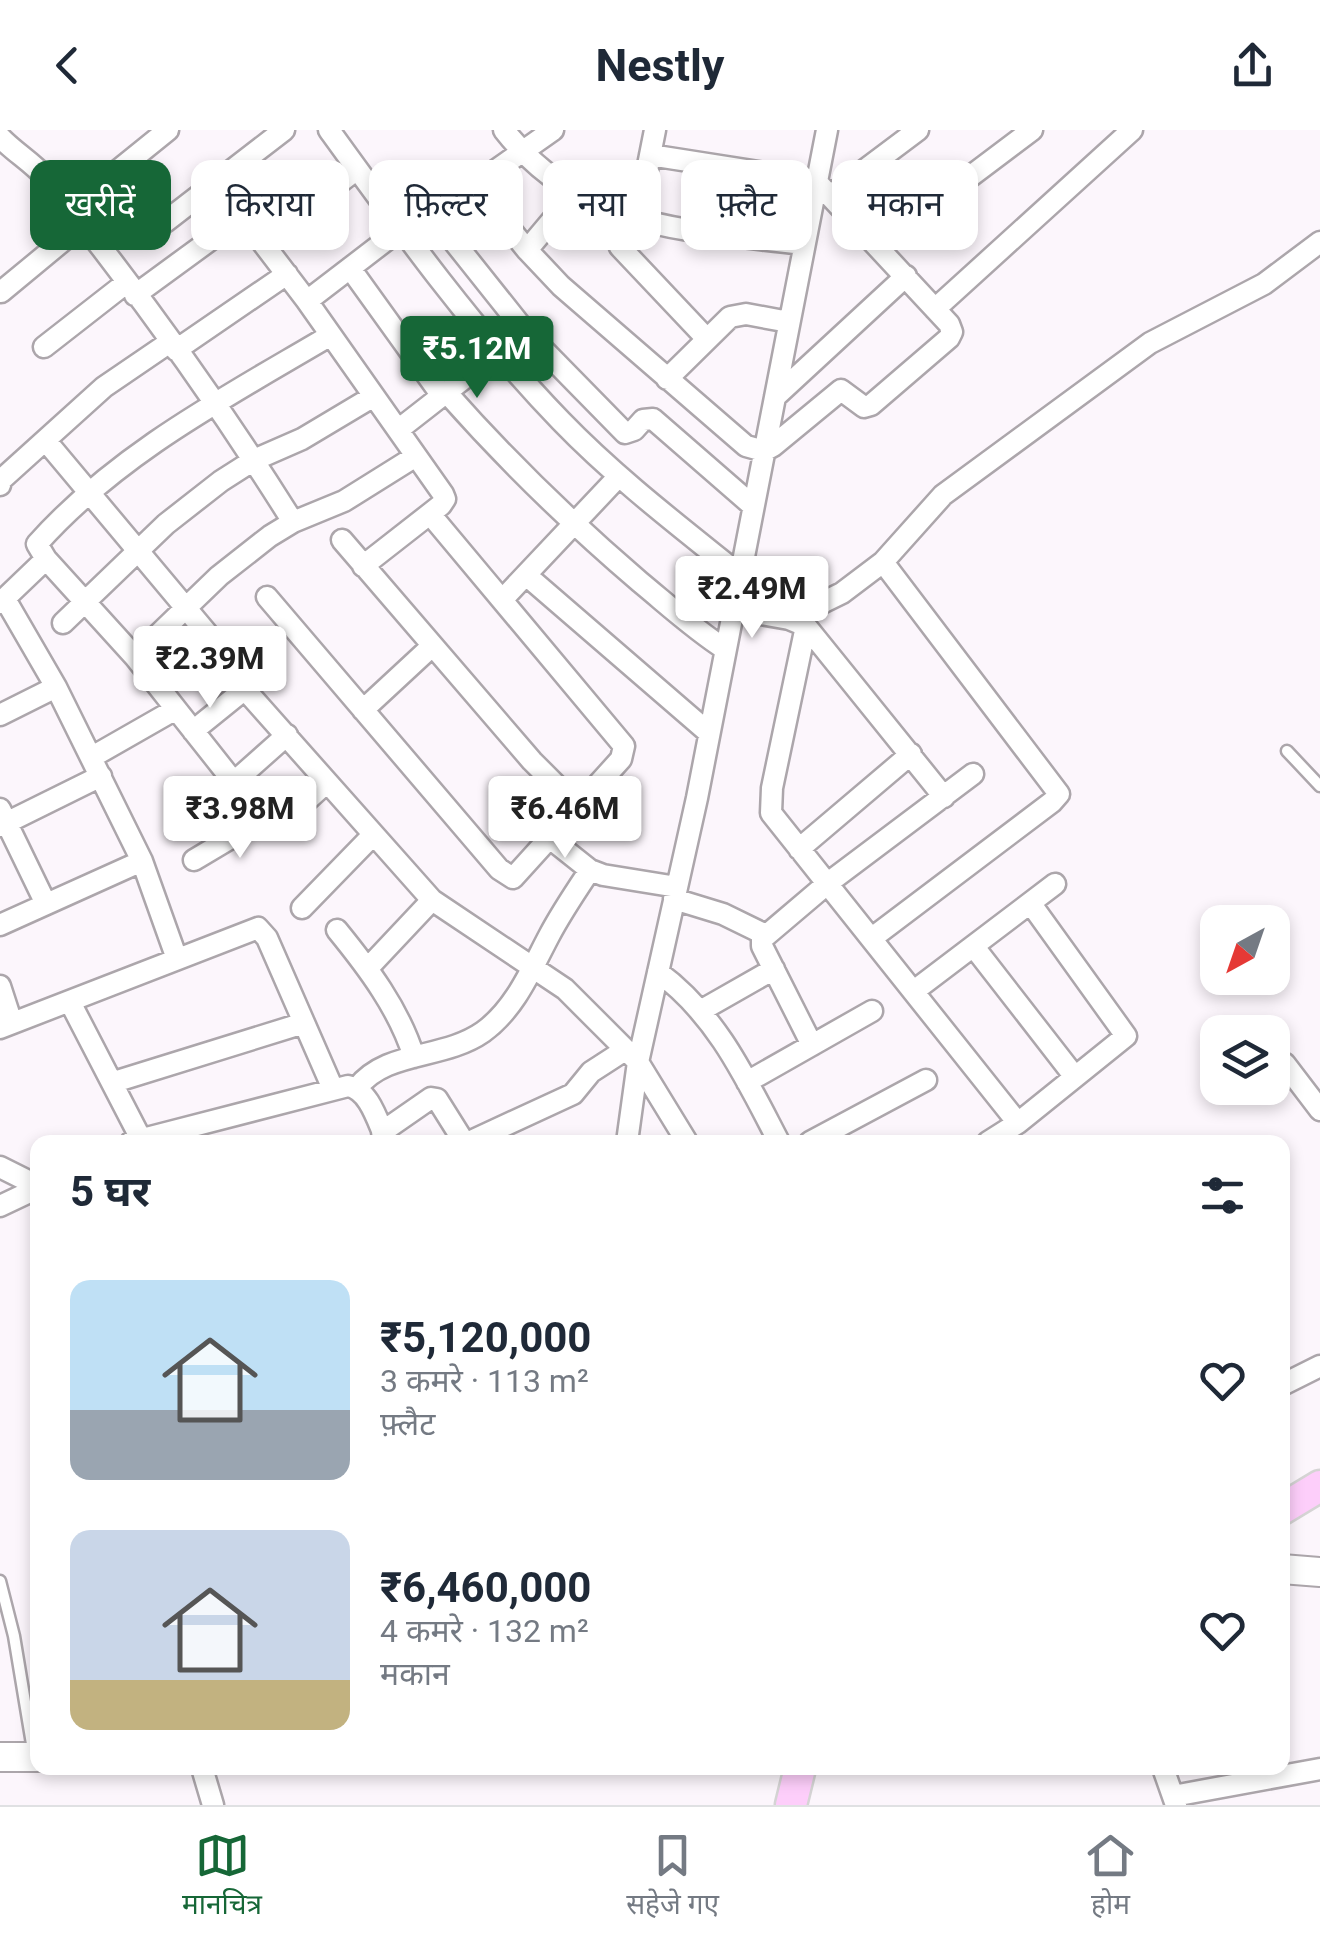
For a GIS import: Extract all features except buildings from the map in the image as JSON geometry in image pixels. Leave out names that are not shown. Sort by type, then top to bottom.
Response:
[{"type":"main road","points":[[1290,1503],[1320,1486]]},
{"type":"main road","points":[[1290,1517],[1320,1500]]},
{"type":"main road","points":[[778,1805],[784,1775]]},
{"type":"main road","points":[[791,1805],[798,1775]]},
{"type":"street","points":[[121,160],[141,138],[168,130]]},
{"type":"street","points":[[245,160],[284,130]]},
{"type":"street","points":[[329,130],[369,185]]},
{"type":"street","points":[[504,130],[521,151],[543,168]]},
{"type":"street","points":[[508,160],[554,130]]},
{"type":"street","points":[[649,160],[655,130]]},
{"type":"street","points":[[812,219],[823,189],[827,130]]},
{"type":"street","points":[[823,189],[918,130]]},
{"type":"street","points":[[978,171],[1032,130]]},
{"type":"street","points":[[935,308],[1132,130]]},
{"type":"street","points":[[0,137],[30,163]]},
{"type":"street","points":[[650,155],[823,189],[832,198]]},
{"type":"street","points":[[349,175],[357,169]]},
{"type":"street","points":[[171,217],[191,202]]},
{"type":"street","points":[[527,250],[543,231]]},
{"type":"street","points":[[1018,1123],[774,819],[769,806],[798,622],[883,562],[926,511],[973,472],[1150,343],[1264,284],[1320,242]]},
{"type":"street","points":[[523,245],[596,319],[746,446],[764,452]]},
{"type":"street","points":[[1,292],[52,250]]},
{"type":"street","points":[[101,250],[216,402],[293,522]]},
{"type":"street","points":[[44,347],[191,250]]},
{"type":"street","points":[[269,250],[445,499],[364,566]]},
{"type":"street","points":[[307,301],[373,250]]},
{"type":"street","points":[[418,250],[497,353],[564,424],[619,476],[740,575]]},
{"type":"street","points":[[460,250],[525,331],[625,433],[643,420],[652,419],[753,506]]},
{"type":"street","points":[[623,250],[707,339]]},
{"type":"street","points":[[627,1135],[632,1056],[658,972],[676,893],[802,250]]},
{"type":"street","points":[[764,452],[841,390],[864,406],[872,404],[949,338],[949,324],[882,250]]},
{"type":"street","points":[[350,268],[444,394],[486,437],[573,525],[725,649]]},
{"type":"street","points":[[0,506],[4,502],[1,480],[104,387],[287,274]]},
{"type":"street","points":[[774,398],[906,276]]},
{"type":"street","points":[[667,379],[737,314],[789,322]]},
{"type":"street","points":[[398,430],[525,331]]},
{"type":"street","points":[[327,782],[281,824],[275,826],[261,820],[135,657],[46,559],[37,544],[91,493],[160,437],[331,335]]},
{"type":"street","points":[[63,623],[166,524],[254,460],[302,438],[374,396]]},
{"type":"street","points":[[46,441],[216,644],[227,668],[432,900],[575,999],[632,1056],[683,1135]]},
{"type":"street","points":[[135,657],[243,556],[293,522],[344,501],[416,456]]},
{"type":"street","points":[[502,599],[619,476]]},
{"type":"street","points":[[267,597],[507,876],[513,878],[580,808],[621,759],[624,746],[430,514]]},
{"type":"street","points":[[342,540],[532,761],[580,808]]},
{"type":"street","points":[[46,559],[2,601],[56,687],[97,767],[142,861],[177,959]]},
{"type":"street","points":[[872,938],[1058,794],[883,562]]},
{"type":"street","points":[[526,575],[709,733]]},
{"type":"street","points":[[733,608],[798,622],[944,796]]},
{"type":"street","points":[[363,710],[431,647]]},
{"type":"street","points":[[0,715],[56,687]]},
{"type":"street","points":[[193,731],[245,689]]},
{"type":"street","points":[[46,904],[2,819],[97,767],[176,709]]},
{"type":"street","points":[[233,784],[287,735]]},
{"type":"street","points":[[800,849],[911,754]]},
{"type":"street","points":[[812,1045],[762,946],[766,935],[973,774]]},
{"type":"street","points":[[194,860],[261,820]]},
{"type":"street","points":[[302,908],[373,835]]},
{"type":"street","points":[[551,839],[590,870],[676,893],[766,935]]},
{"type":"street","points":[[0,925],[142,861]]},
{"type":"street","points":[[159,1135],[332,1089],[357,1088],[392,1063],[457,1046],[482,1032],[498,1018],[534,967],[590,870]]},
{"type":"street","points":[[914,991],[1055,884]]},
{"type":"street","points":[[368,968],[432,900]]},
{"type":"street","points":[[999,1135],[1123,1040],[1125,1030],[1031,904]]},
{"type":"street","points":[[0,986],[6,1026],[258,928],[267,938],[332,1089]]},
{"type":"street","points":[[337,930],[368,968],[408,1036],[414,1057]]},
{"type":"street","points":[[974,946],[1076,1077]]},
{"type":"street","points":[[702,1010],[774,969]]},
{"type":"street","points":[[658,972],[702,1010],[775,1135]]},
{"type":"street","points":[[70,1002],[114,1082],[134,1135]]},
{"type":"street","points":[[747,1082],[872,1011]]},
{"type":"street","points":[[114,1082],[304,1023]]},
{"type":"street","points":[[482,1135],[573,1094],[590,1072],[632,1056]]},
{"type":"street","points":[[1290,1069],[1320,1110]]},
{"type":"street","points":[[823,1135],[926,1080]]},
{"type":"street","points":[[357,1088],[370,1105],[383,1135]]},
{"type":"street","points":[[386,1135],[431,1098],[438,1099],[461,1135]]},
{"type":"street","points":[[0,1167],[30,1183]]},
{"type":"street","points":[[0,1206],[30,1191]]},
{"type":"street","points":[[1290,1381],[1320,1366]]},
{"type":"street","points":[[1290,1570],[1320,1572]]},
{"type":"street","points":[[0,1757],[30,1757]]},
{"type":"street","points":[[1290,1774],[1320,1769]]},
{"type":"street","points":[[204,1775],[213,1805]]},
{"type":"street","points":[[1165,1775],[1174,1801],[1286,1775]]},
{"type":"street","points":[[1247,1782],[1252,1805]]},
{"type":"lane","points":[[1287,751],[1320,786]]},
{"type":"lane","points":[[0,1582],[30,1724]]}]
